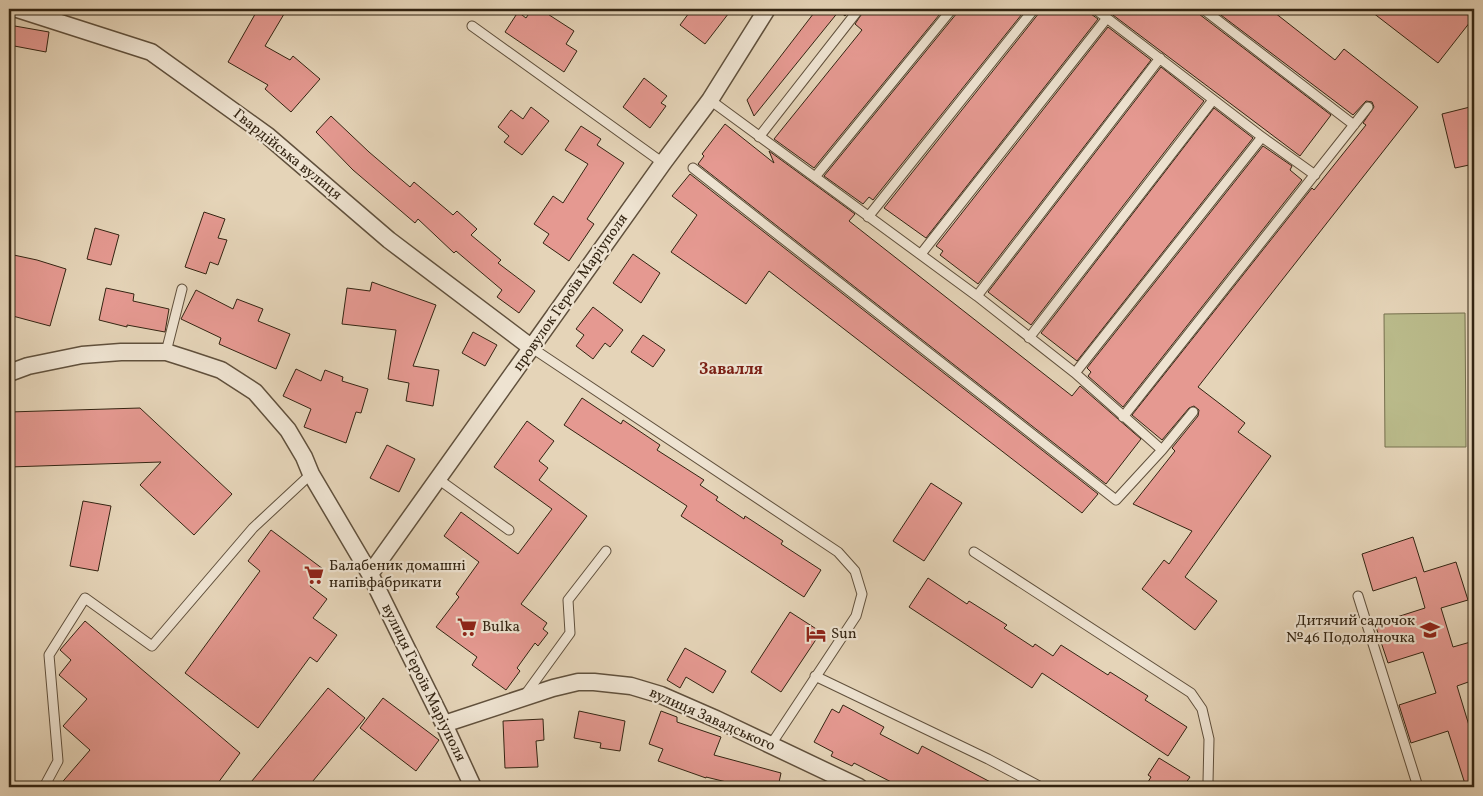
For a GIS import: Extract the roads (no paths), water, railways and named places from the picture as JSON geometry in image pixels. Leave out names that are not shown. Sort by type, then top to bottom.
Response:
[{"type":"street","name":"Гвардійська вулиця","points":[[17,9],[151,52],[268,136],[389,240],[532,348]]},
{"type":"street","name":"провулок Героїв Маріуполя","points":[[370,574],[710,100],[766,9]]},
{"type":"street","name":"вулиця Героїв Маріуполя","points":[[9,372],[28,366],[82,356],[121,352],[166,352],[221,370],[255,392],[288,430],[304,457],[311,474],[370,574],[473,787]]},
{"type":"street","name":"вулиця Завадського","points":[[444,724],[524,697],[578,682],[632,686],[661,695],[859,787]]},
{"type":"lane","points":[[759,137],[859,9]]},
{"type":"lane","points":[[815,178],[952,9]]},
{"type":"lane","points":[[868,217],[1034,9]]},
{"type":"lane","points":[[1095,9],[1212,100],[1314,175]]},
{"type":"lane","points":[[1203,9],[1354,125]]},
{"type":"lane","points":[[921,254],[1107,18]]},
{"type":"lane","points":[[472,26],[663,163]]},
{"type":"lane","points":[[977,296],[1160,58]]},
{"type":"lane","points":[[710,100],[977,296],[1075,374],[1162,450]]},
{"type":"lane","points":[[1029,338],[1212,100]]},
{"type":"lane","points":[[1124,417],[1368,107]]},
{"type":"lane","points":[[1075,374],[1262,137]]},
{"type":"lane","points":[[693,168],[1116,500],[1162,450],[1193,412]]},
{"type":"lane","points":[[166,352],[182,289]]},
{"type":"lane","points":[[532,348],[838,552],[855,571],[862,594],[856,616],[770,746]]},
{"type":"lane","points":[[44,787],[58,761],[50,655],[85,598],[152,646],[253,528],[311,474]]},
{"type":"lane","points":[[438,479],[509,530]]},
{"type":"lane","points":[[524,697],[570,633],[568,600],[606,550]]},
{"type":"lane","points":[[974,552],[1191,693],[1202,709],[1209,739],[1208,782],[1206,787]]},
{"type":"lane","points":[[1358,596],[1418,787]]},
{"type":"lane","points":[[815,676],[988,759],[1041,787]]},
{"type":"place","name":"Балабеник домашні напівфабрикати","points":[[314,575]]},
{"type":"place","name":"Bulka","points":[[467,627]]},
{"type":"place","name":"Дитячий садочок №46 Подоляночка","points":[[1430,630]]},
{"type":"place","name":"Sun","points":[[816,634]]},
{"type":"district","name":"Завалля","points":[[731,370]]}]
